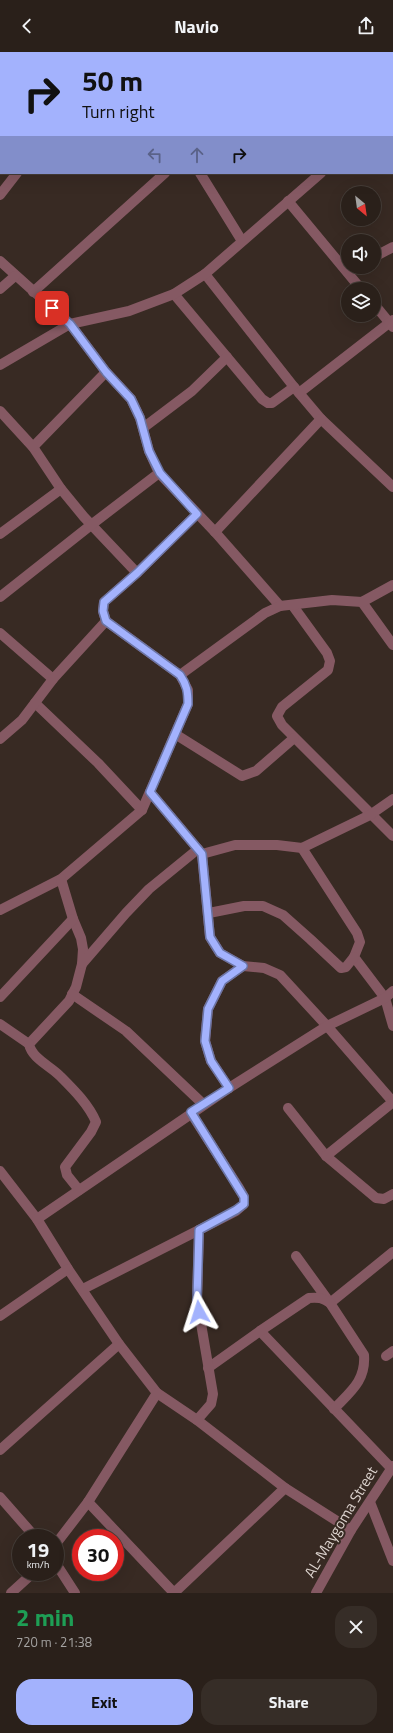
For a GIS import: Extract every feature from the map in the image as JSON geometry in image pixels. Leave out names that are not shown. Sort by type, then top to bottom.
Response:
[{"type":"street","points":[[0,195],[3,183],[16,174]]},
{"type":"street","points":[[33,292],[164,174]]},
{"type":"street","points":[[201,174],[242,241]]},
{"type":"street","points":[[0,365],[70,324],[129,311],[174,294],[205,274],[320,174]]},
{"type":"street","points":[[288,201],[341,259]]},
{"type":"street","points":[[381,253],[393,247]]},
{"type":"street","points":[[0,261],[70,324],[106,372],[131,399],[143,428],[149,451],[160,473],[215,532],[280,606]]},
{"type":"street","points":[[205,274],[296,390],[321,419],[393,487]]},
{"type":"street","points":[[0,289],[15,276]]},
{"type":"street","points":[[174,294],[262,399],[268,403],[272,403],[296,390],[392,323],[381,311]]},
{"type":"street","points":[[143,428],[192,391],[227,357]]},
{"type":"street","points":[[33,447],[106,372]]},
{"type":"street","points":[[0,411],[33,447],[61,489],[91,525],[137,573]]},
{"type":"street","points":[[215,532],[321,419]]},
{"type":"street","points":[[0,597],[160,473]]},
{"type":"street","points":[[0,534],[61,489]]},
{"type":"street","points":[[0,910],[61,879],[142,810],[188,704],[188,690],[180,675],[106,621],[103,611],[104,602],[137,573],[197,514]]},
{"type":"street","points":[[180,675],[265,613],[280,606],[293,606],[332,600],[362,602],[393,585]]},
{"type":"street","points":[[362,602],[393,645]]},
{"type":"street","points":[[293,606],[327,653],[330,661],[328,670],[282,708],[277,716],[282,725],[294,738],[370,815],[393,836]]},
{"type":"street","points":[[0,739],[22,720],[53,679],[106,621]]},
{"type":"street","points":[[0,633],[53,679]]},
{"type":"street","points":[[35,703],[98,762],[142,810]]},
{"type":"street","points":[[175,734],[242,776],[256,772],[294,738]]},
{"type":"street","points":[[150,792],[200,851],[209,913],[210,937],[214,946],[220,953],[243,966],[264,968],[280,975],[391,1096],[326,1156]]},
{"type":"street","points":[[82,964],[149,889],[200,851],[235,845],[277,845],[302,848],[370,815],[393,799]]},
{"type":"street","points":[[209,913],[244,906],[263,906],[283,915],[341,968],[346,967],[354,957],[360,942],[358,933],[302,848]]},
{"type":"street","points":[[29,1044],[69,1001],[76,987],[82,964],[83,949],[81,938],[73,919],[61,879]]},
{"type":"street","points":[[0,997],[73,919]]},
{"type":"street","points":[[354,957],[389,994],[393,1026]]},
{"type":"street","points":[[229,1088],[211,1061],[205,1041],[208,1009],[222,981],[243,966]]},
{"type":"street","points":[[72,994],[126,1031],[203,1104]]},
{"type":"street","points":[[37,1219],[203,1104],[327,1026],[389,994]]},
{"type":"street","points":[[0,1024],[29,1044],[30,1051],[60,1076],[92,1113],[96,1122],[91,1132],[65,1167],[67,1175],[79,1190]]},
{"type":"street","points":[[288,1108],[326,1156],[376,1198],[384,1199],[393,1194]]},
{"type":"street","points":[[83,1290],[199,1230],[244,1204],[244,1197],[191,1112]]},
{"type":"street","points":[[0,1171],[37,1219],[68,1269],[119,1344],[157,1393],[197,1420],[285,1488],[351,1530]]},
{"type":"street","points":[[197,1420],[211,1404],[213,1394],[197,1300],[199,1230]]},
{"type":"street","points":[[330,1303],[393,1252]]},
{"type":"street","points":[[296,1256],[361,1348],[364,1355],[365,1365],[362,1377],[353,1390],[334,1409]]},
{"type":"street","points":[[0,1316],[68,1269]]},
{"type":"street","points":[[208,1368],[310,1298],[318,1297],[330,1303]]},
{"type":"street","points":[[260,1331],[334,1409],[392,1467]]},
{"type":"street","points":[[0,1450],[119,1344]]},
{"type":"street","points":[[64,1533],[88,1502],[157,1393]]},
{"type":"street","name":"AL-Maygoma Street","points":[[316,1593],[351,1530],[392,1467]]},
{"type":"street","points":[[88,1502],[174,1593],[285,1488]]},
{"type":"street","points":[[0,1497],[28,1529]]},
{"type":"street","points":[[370,1502],[393,1561]]},
{"type":"street","points":[[64,1576],[75,1593]]},
{"type":"street","points":[[11,1593],[24,1581]]},
{"type":"route","points":[[52,308],[70,324],[106,372],[131,399],[140,418],[149,451],[160,473],[197,514],[137,573],[104,602],[103,611],[106,621],[180,675],[185,682],[188,690],[188,704],[150,792],[202,854],[209,913],[210,937],[214,946],[220,953],[243,966],[222,981],[208,1009],[205,1041],[211,1061],[229,1088],[191,1112],[244,1197],[244,1204],[236,1210],[199,1230],[197,1300],[199,1312]]}]
